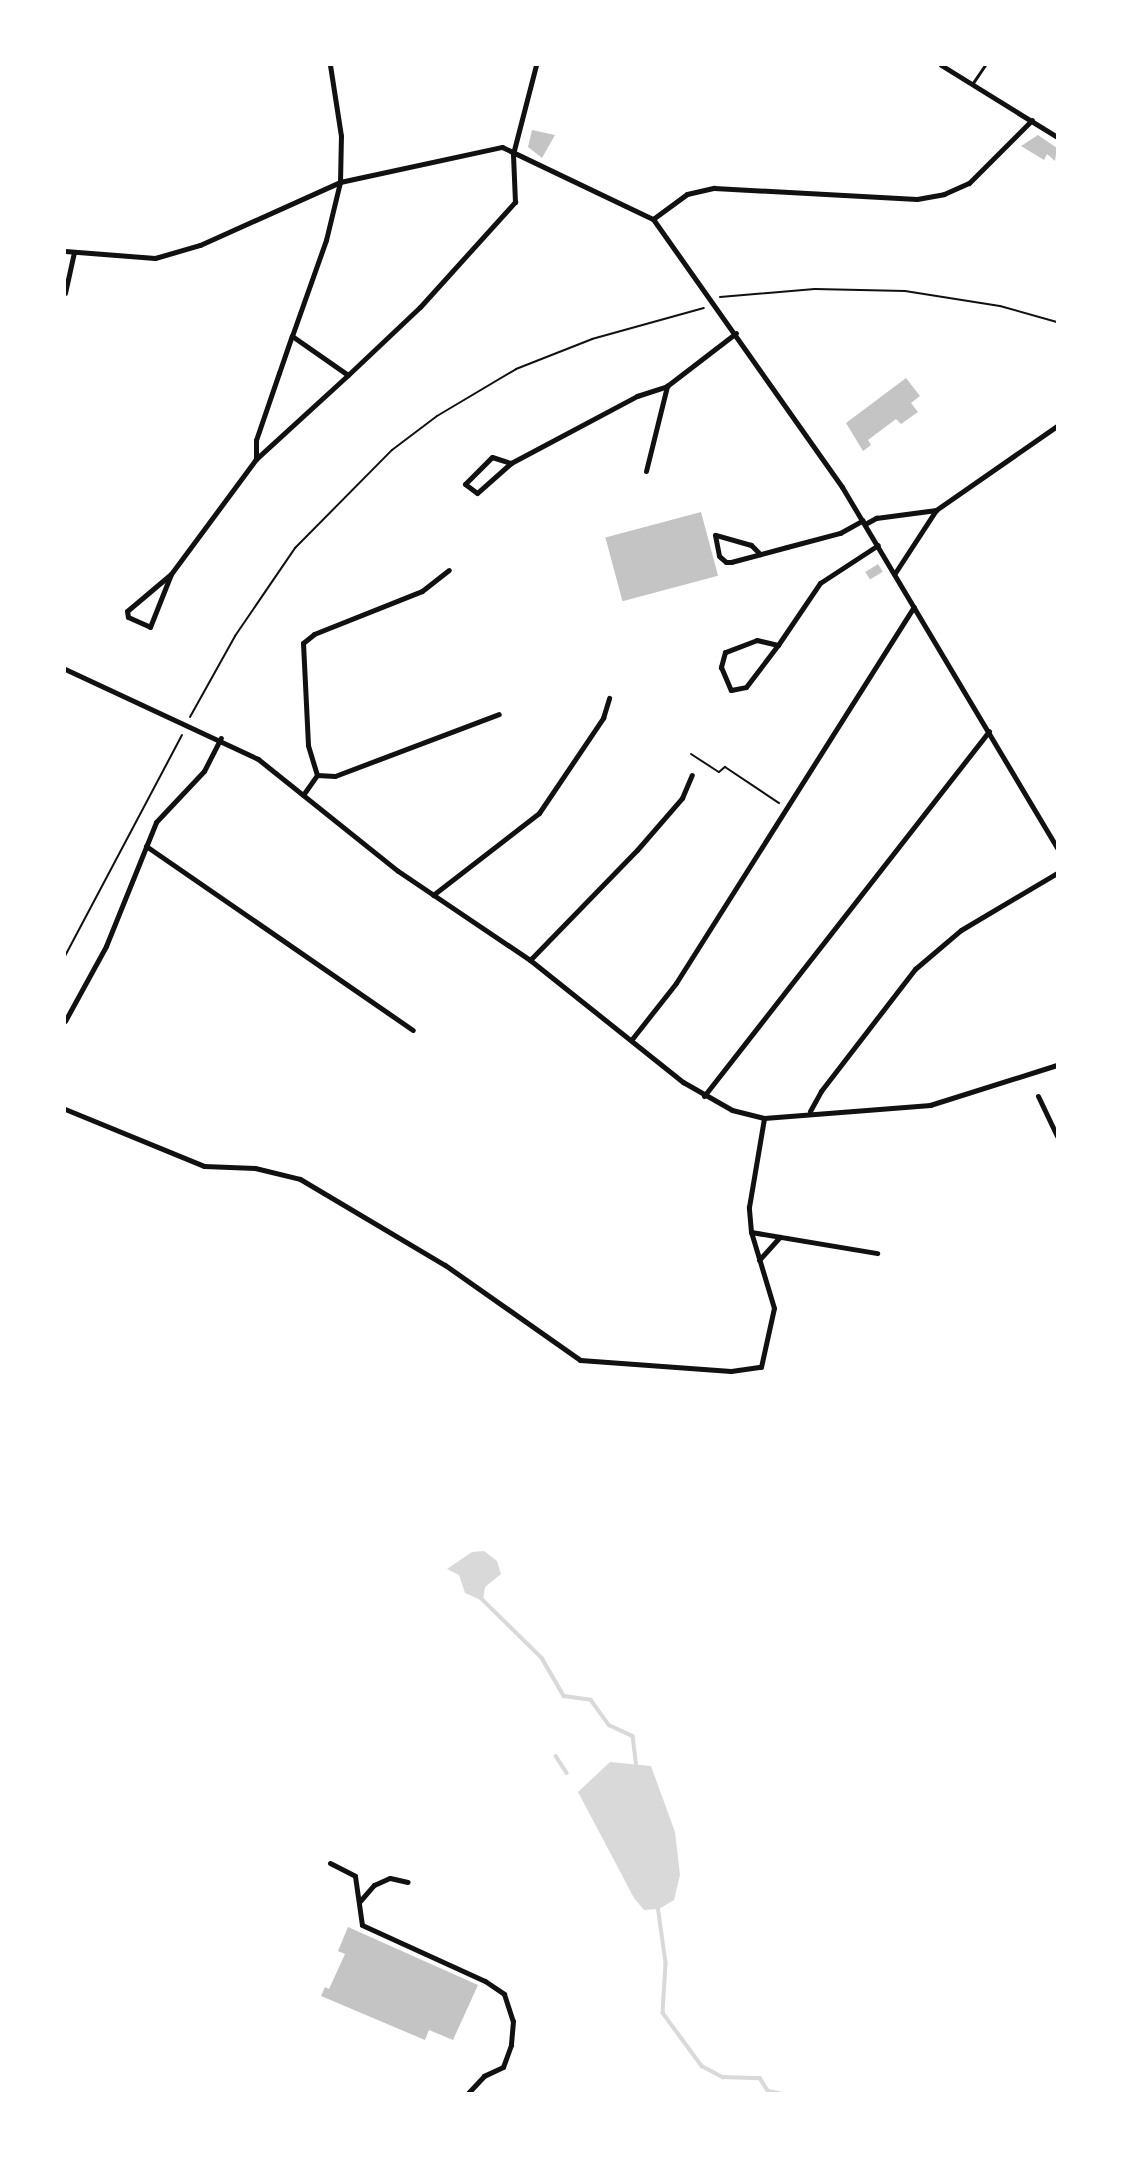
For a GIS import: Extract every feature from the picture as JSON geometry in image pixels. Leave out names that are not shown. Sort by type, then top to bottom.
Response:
[{"type":"street","points":[[256,459],[256,440],[326,240],[340,182],[341,136],[330,65]]},
{"type":"street","points":[[171,574],[150,627],[128,617],[127,611],[171,574],[256,459],[420,307],[515,202],[513,154],[536,65]]},
{"type":"street","points":[[941,65],[1057,137]]},
{"type":"street","points":[[653,219],[687,194],[715,188],[917,199],[944,194],[969,183],[1032,120]]},
{"type":"street","points":[[65,251],[156,258],[200,245],[340,182],[502,147],[653,219],[736,333],[864,522],[1057,848]]},
{"type":"street","points":[[65,293],[74,251]]},
{"type":"street","points":[[511,463],[492,457],[465,484],[477,493],[511,463],[637,396],[667,386],[736,333]]},
{"type":"street","points":[[292,336],[348,375]]},
{"type":"street","points":[[646,471],[667,386]]},
{"type":"street","points":[[895,573],[936,510],[1057,426]]},
{"type":"street","points":[[760,554],[751,545],[715,536],[724,562],[760,554],[840,533],[876,518],[936,510]]},
{"type":"street","points":[[778,645],[757,640],[725,652],[721,667],[731,690],[746,687],[778,645],[820,583],[878,545]]},
{"type":"street","points":[[317,775],[308,744],[303,643],[314,634],[422,591],[449,570]]},
{"type":"street","points":[[632,1039],[676,983],[914,607]]},
{"type":"street","points":[[65,668],[221,738],[258,759],[433,895],[530,960],[704,1096],[732,1110],[764,1118],[810,1111],[930,1105],[1057,1065]]},
{"type":"street","points":[[433,895],[539,813],[603,718],[609,698]]},
{"type":"street","points":[[317,775],[335,776],[499,713]]},
{"type":"street","points":[[704,1096],[989,731]]},
{"type":"street","points":[[65,1021],[106,946],[156,822],[204,771],[221,738]]},
{"type":"street","points":[[303,795],[317,775]]},
{"type":"street","points":[[530,960],[636,850],[681,797],[692,775]]},
{"type":"street","points":[[146,846],[413,1030]]},
{"type":"street","points":[[810,1111],[821,1091],[915,969],[961,930],[1057,873]]},
{"type":"street","points":[[1038,1096],[1057,1136]]},
{"type":"street","points":[[65,1109],[204,1166],[255,1168],[300,1179],[445,1265],[580,1360],[731,1371],[761,1367],[774,1308],[751,1232],[749,1207],[764,1118]]},
{"type":"street","points":[[751,1232],[877,1253]]},
{"type":"street","points":[[759,1260],[780,1237]]},
{"type":"street","points":[[330,1863],[355,1876],[362,1925],[485,1981],[503,1994],[513,2021],[512,2045],[503,2067],[484,2076],[468,2093]]},
{"type":"street","points":[[360,1900],[374,1885],[390,1878],[408,1882]]},
{"type":"lane","points":[[973,83],[985,65]]},
{"type":"path","points":[[720,298],[815,289],[905,291],[1000,306],[1057,322]]},
{"type":"path","points":[[65,956],[235,636],[295,548],[392,450],[437,416],[516,369],[592,339],[708,306]]},
{"type":"path","points":[[691,754],[719,772],[725,767],[786,807]]},
{"type":"shaded area","points":[[484,1551],[497,1561],[501,1574],[485,1587],[483,1601],[465,1593],[459,1575],[447,1569],[472,1552]]},
{"type":"shaded area","points":[[610,1762],[651,1766],[675,1832],[680,1875],[674,1900],[659,1909],[644,1910],[634,1898],[578,1792]]},
{"type":"building","points":[[532,130],[555,135],[542,158],[528,147]]},
{"type":"building","points":[[1038,135],[1057,148],[1055,161],[1047,154],[1044,160],[1021,146]]},
{"type":"building","points":[[906,378],[920,396],[911,403],[918,412],[901,424],[896,419],[868,440],[871,445],[863,451],[846,423]]},
{"type":"building","points":[[701,512],[718,576],[622,601],[605,538]]},
{"type":"building","points":[[878,564],[883,572],[870,580],[865,572]]},
{"type":"building","points":[[348,1927],[478,1985],[453,2040],[429,2030],[425,2040],[321,1996],[325,1987],[329,1989],[345,1954],[338,1951]]},
{"type":"waterway","points":[[481,1598],[542,1658],[564,1696],[591,1700],[609,1725],[633,1736],[637,1769]]},
{"type":"waterway","points":[[556,1756],[567,1773]]},
{"type":"waterway","points":[[658,1906],[666,1963],[663,2013],[702,2066],[723,2077],[760,2078],[768,2091],[779,2093]]}]
